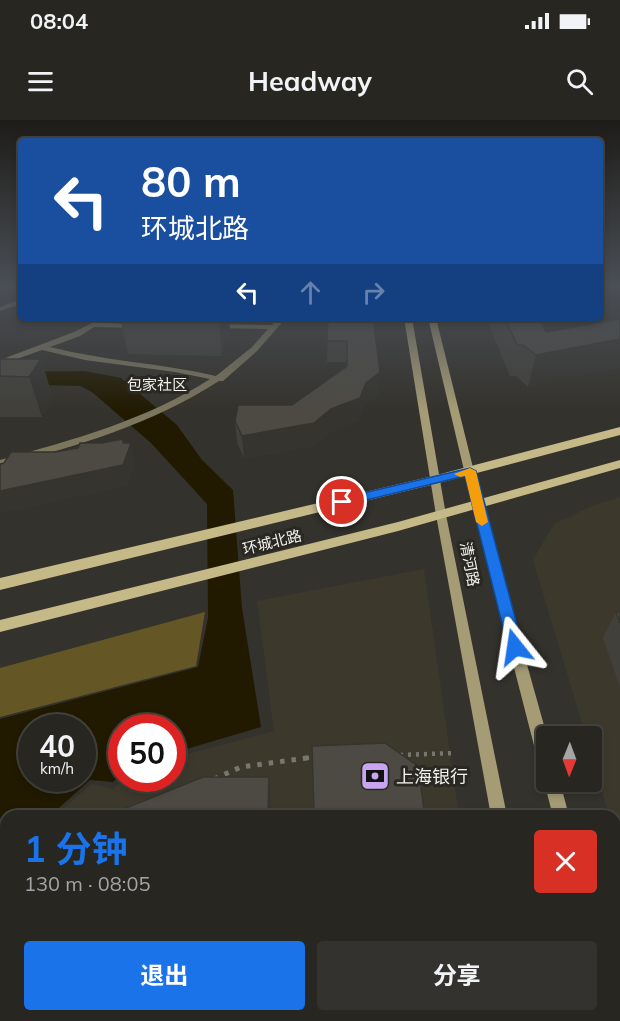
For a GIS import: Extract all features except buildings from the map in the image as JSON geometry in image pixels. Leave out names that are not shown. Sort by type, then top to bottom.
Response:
[{"type":"main road","name":"清河路","points":[[410,328],[441,515],[498,810]]},
{"type":"main road","name":"清河路","points":[[434,328],[477,504],[537,726]]},
{"type":"main road","name":"环城北路","points":[[0,584],[435,480],[620,431]]},
{"type":"main road","name":"环城北路","points":[[0,626],[441,515],[620,464]]},
{"type":"main road","points":[[555,792],[559,810]]},
{"type":"street","points":[[0,363],[85,328]]},
{"type":"street","points":[[0,464],[129,424],[174,405],[220,379],[262,344],[274,328]]},
{"type":"street","points":[[600,328],[605,334],[620,331]]},
{"type":"street","points":[[40,347],[69,356],[149,364],[220,379]]},
{"type":"path","points":[[389,755],[456,753]]},
{"type":"path","points":[[210,780],[241,767],[299,758],[322,757]]},
{"type":"shaded area","points":[[85,371],[121,378],[177,425],[202,460],[233,490],[242,608],[261,727],[186,749],[186,714],[108,714],[108,782],[96,781],[96,714],[19,714],[198,667],[208,618],[207,504],[151,443],[92,392],[80,386],[0,384],[0,372]]},
{"type":"shaded area","points":[[620,497],[620,810],[607,810],[602,792],[602,726],[583,726],[533,560],[554,524],[592,506]]},
{"type":"shaded area","points":[[424,569],[458,810],[62,810],[82,792],[96,792],[96,785],[108,788],[108,792],[186,792],[186,755],[274,731],[257,601]]},
{"type":"shaded area","points":[[205,612],[196,666],[0,717],[0,668]]},
{"type":"shaded area","points":[[18,714],[18,792],[77,792],[57,810],[0,810],[0,719]]},
{"type":"slow traffic","points":[[460,474],[470,471],[482,522]]},
{"type":"place","name":"上海银行","points":[[375,776]]},
{"type":"district","name":"包家社区","points":[[157,384]]},
{"type":"route","points":[[342,502],[470,471],[515,647]]}]
